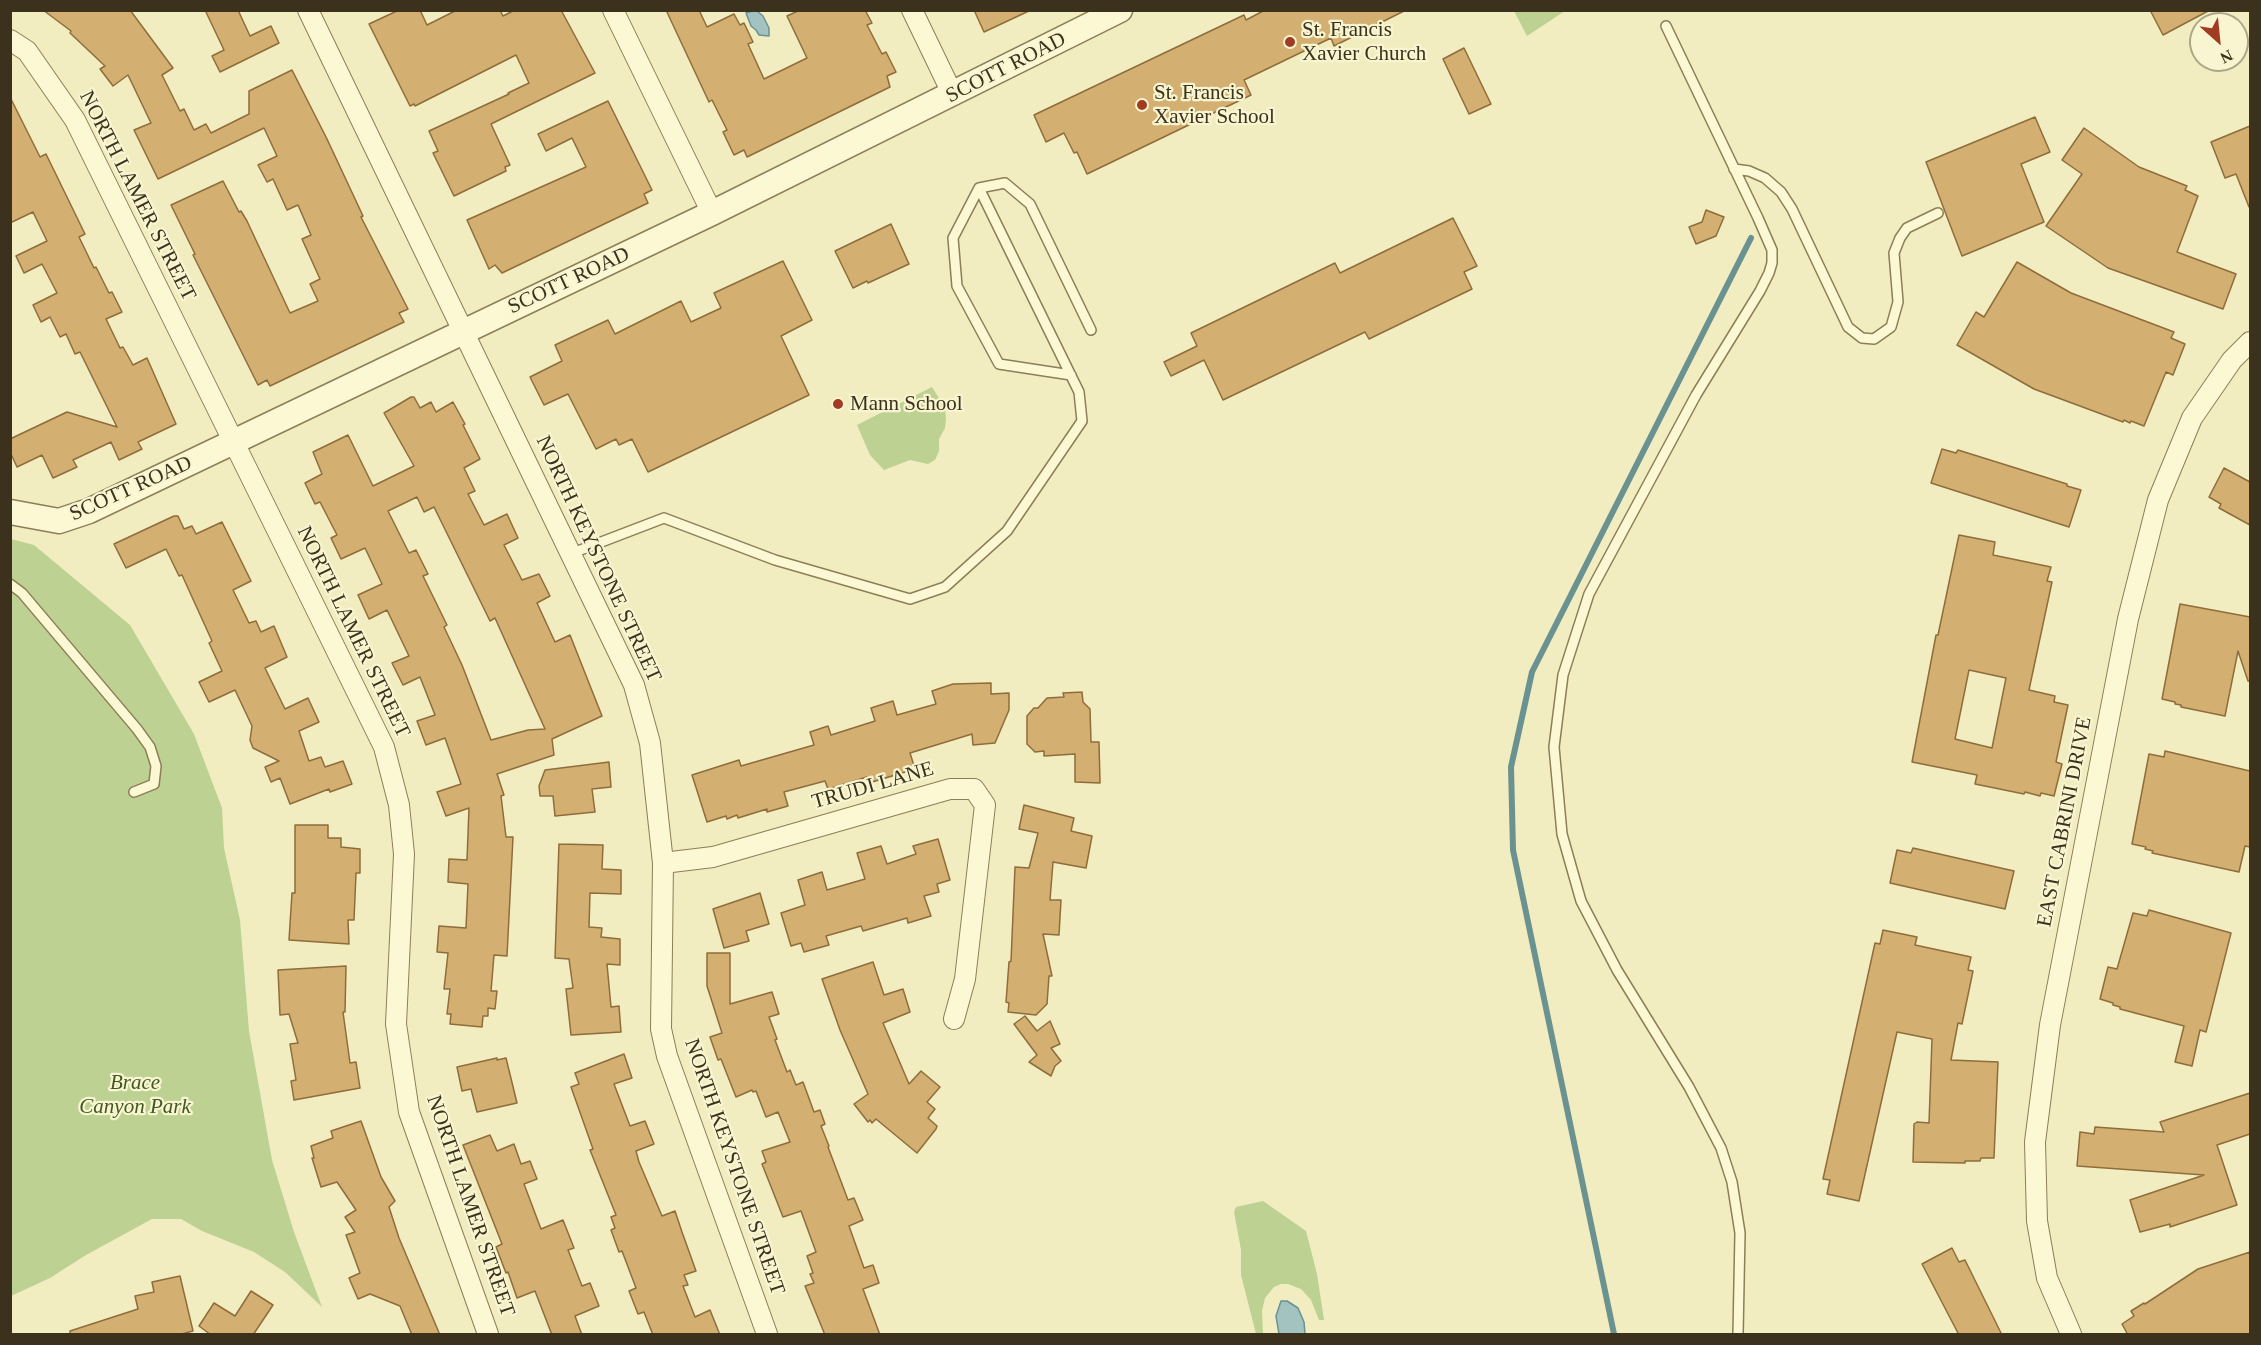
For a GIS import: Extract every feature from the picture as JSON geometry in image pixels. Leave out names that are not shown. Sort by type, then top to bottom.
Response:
[{"type":"street","name":"NORTH KEYSTONE STREET","points":[[308,10],[634,685],[650,743],[663,863],[662,1029],[667,1056],[767,1335]]},
{"type":"street","points":[[613,10],[712,213]]},
{"type":"street","points":[[912,10],[953,95]]},
{"type":"street","name":"SCOTT ROAD","points":[[10,512],[59,521],[89,511],[712,213],[1120,10]]},
{"type":"street","name":"NORTH LAMER STREET","points":[[10,40],[27,51],[75,120],[384,747],[399,805],[404,854],[396,1024],[410,1112],[488,1335]]},
{"type":"street","name":"EAST CABRINI DRIVE","points":[[2071,1335],[2047,1278],[2037,1221],[2035,1142],[2050,1025],[2127,627],[2158,500],[2192,418],[2232,360],[2250,342]]},
{"type":"street","name":"TRUDI LANE","points":[[663,863],[713,857],[950,789],[974,789],[985,805],[965,979],[954,1019]]},
{"type":"lane","points":[[1666,26],[1772,250],[1769,273],[1696,395],[1589,594],[1563,675],[1554,747],[1562,834],[1581,901],[1617,970],[1689,1087],[1721,1149],[1728,1171],[1740,1233],[1738,1335]]},
{"type":"lane","points":[[1734,169],[1749,171],[1765,178],[1780,192],[1792,209],[1848,327],[1862,338],[1874,339],[1891,327],[1898,302],[1894,254],[1900,237],[1906,228],[1938,213]]},
{"type":"lane","points":[[980,188],[1005,183],[1030,204],[1091,330]]},
{"type":"lane","points":[[570,554],[664,518],[775,560],[910,599],[945,586],[1007,531],[1082,421],[1079,392],[980,188]]},
{"type":"lane","points":[[980,188],[953,238],[957,286],[999,364],[1071,375]]},
{"type":"lane","points":[[10,584],[30,602],[150,747],[156,766],[154,784],[134,792]]},
{"type":"green space","points":[[1514,11],[1565,11],[1527,36]]},
{"type":"green space","points":[[932,387],[945,408],[946,419],[935,460],[928,464],[910,460],[884,470],[870,455],[857,425]]},
{"type":"green space","name":"Brace Canyon Park","points":[[11,539],[34,545],[130,625],[194,734],[222,808],[224,848],[240,920],[249,1031],[272,1160],[294,1232],[322,1307],[285,1272],[254,1252],[202,1231],[181,1219],[152,1219],[86,1255],[50,1278],[11,1296]]},
{"type":"green space","points":[[1263,1201],[1306,1231],[1317,1274],[1324,1320],[1319,1320],[1311,1300],[1301,1289],[1281,1284],[1274,1287],[1265,1298],[1262,1311],[1263,1334],[1256,1334],[1241,1275],[1241,1250],[1234,1212],[1236,1207]]},
{"type":"water","points":[[757,11],[763,16],[769,28],[769,36],[759,35],[751,26],[746,13]]},
{"type":"water","points":[[1281,1301],[1287,1301],[1298,1308],[1304,1322],[1305,1334],[1279,1334],[1276,1316]]},
{"type":"building","points":[[43,10],[130,10],[173,68],[162,75],[180,111],[184,109],[194,130],[206,124],[211,133],[249,114],[249,91],[292,70],[327,139],[363,216],[361,217],[408,309],[399,313],[404,322],[270,386],[267,380],[258,385],[193,255],[195,254],[171,205],[223,181],[239,212],[241,211],[247,221],[290,313],[318,301],[310,284],[320,279],[302,239],[311,235],[298,205],[287,210],[273,179],[267,182],[258,165],[277,156],[264,128],[158,179],[134,130],[151,123],[128,75],[113,86],[100,69],[105,66],[70,33],[71,31]]},
{"type":"building","points":[[205,10],[238,10],[250,36],[271,26],[279,43],[220,72],[212,56],[224,50]]},
{"type":"building","points":[[399,10],[420,10],[427,25],[457,10],[500,10],[503,16],[515,10],[561,10],[595,73],[491,124],[510,165],[505,167],[506,171],[454,196],[433,153],[438,151],[429,131],[529,83],[516,55],[415,106],[414,104],[410,106],[369,24]]},
{"type":"building","points":[[666,10],[699,10],[707,27],[734,14],[740,25],[744,23],[753,42],[748,44],[764,79],[807,58],[787,16],[800,10],[865,10],[872,23],[867,25],[882,54],[886,52],[896,72],[887,76],[890,87],[747,157],[744,150],[734,155],[723,132],[727,130],[712,100],[709,102]]},
{"type":"building","points":[[974,10],[1031,10],[984,32]]},
{"type":"building","name":"St. Francis Xavier School","points":[[1265,10],[1406,10],[1334,46],[1331,38],[1244,80],[1251,95],[1087,174],[1077,152],[1074,153],[1064,133],[1046,142],[1034,115],[1244,15],[1246,20]]},
{"type":"building","points":[[2150,10],[2210,10],[2189,12],[2189,21],[2163,35]]},
{"type":"building","points":[[1464,48],[1491,104],[1469,114],[1443,59]]},
{"type":"building","points":[[10,97],[40,157],[46,154],[85,234],[79,237],[94,268],[96,267],[109,293],[112,292],[122,312],[106,319],[120,348],[123,347],[133,365],[147,358],[176,424],[138,442],[142,449],[119,460],[111,442],[73,460],[77,467],[53,478],[42,455],[17,467],[10,452],[10,439],[67,412],[117,427],[80,352],[75,354],[66,334],[60,337],[50,317],[41,322],[33,305],[57,293],[42,264],[24,273],[16,256],[47,241],[33,212],[10,223]]},
{"type":"building","points":[[608,101],[652,190],[644,194],[648,203],[502,273],[495,265],[489,269],[467,220],[586,167],[572,138],[546,151],[538,134]]},
{"type":"building","points":[[2035,117],[2050,152],[2021,164],[2044,222],[1962,256],[1926,162]]},
{"type":"building","points":[[2250,126],[2249,207],[2236,174],[2225,178],[2211,142]]},
{"type":"building","points":[[2084,128],[2139,167],[2187,186],[2185,190],[2198,196],[2177,252],[2236,274],[2223,309],[2108,268],[2046,226],[2082,174],[2062,160]]},
{"type":"building","points":[[1706,210],[1724,217],[1716,236],[1696,244],[1689,227],[1702,222]]},
{"type":"building","points":[[1453,218],[1477,266],[1464,272],[1472,289],[1369,339],[1365,332],[1223,400],[1204,360],[1171,376],[1164,362],[1197,346],[1191,333],[1335,263],[1340,273]]},
{"type":"building","points":[[891,224],[909,264],[853,288],[835,251]]},
{"type":"building","points":[[783,261],[812,320],[781,336],[809,395],[648,472],[632,439],[619,445],[616,439],[596,449],[568,394],[544,405],[530,377],[562,361],[555,345],[608,320],[615,334],[681,301],[691,322],[721,308],[714,293]]},
{"type":"building","points":[[2017,262],[2071,293],[2174,332],[2171,338],[2185,344],[2173,375],[2166,372],[2144,426],[2131,421],[2130,423],[2124,420],[2123,422],[2034,389],[1957,345],[1976,312],[1984,317]]},
{"type":"building","points":[[411,397],[414,397],[420,408],[431,402],[436,412],[453,402],[480,459],[464,468],[475,491],[468,494],[484,525],[507,514],[518,538],[504,545],[522,580],[539,574],[550,596],[537,603],[555,642],[570,635],[602,716],[552,739],[554,755],[497,774],[504,795],[501,796],[506,837],[513,837],[507,956],[494,955],[491,991],[497,991],[495,1009],[488,1008],[488,1016],[483,1016],[482,1027],[450,1024],[451,1014],[447,1014],[450,989],[444,989],[448,953],[437,952],[439,926],[466,928],[468,884],[448,882],[449,859],[467,860],[469,808],[446,816],[437,792],[461,784],[445,738],[426,745],[417,721],[435,715],[420,677],[403,685],[392,663],[409,656],[387,610],[369,619],[358,595],[382,584],[365,548],[341,559],[331,538],[337,535],[320,502],[315,504],[305,483],[322,474],[313,452],[348,435],[373,486],[414,466],[384,413]],"holes":[[[417,497],[424,512],[434,507],[490,621],[495,618],[545,729],[528,730],[491,740],[462,665],[444,627],[447,625],[423,576],[428,574],[416,550],[409,553],[388,511]]]},
{"type":"building","points":[[1942,449],[1956,453],[1958,450],[2081,490],[2069,527],[1931,483]]},
{"type":"building","points":[[2224,468],[2250,482],[2250,525],[2219,508],[2221,504],[2209,497]]},
{"type":"building","points":[[178,516],[184,529],[192,526],[196,534],[222,522],[251,581],[233,590],[249,623],[256,621],[261,632],[274,626],[287,657],[265,668],[285,709],[308,698],[319,722],[299,731],[309,761],[321,757],[325,767],[343,761],[352,784],[330,792],[329,789],[290,804],[280,778],[271,782],[265,767],[279,761],[253,748],[250,740],[252,726],[235,690],[209,702],[199,682],[222,671],[209,643],[212,641],[182,575],[179,576],[166,549],[126,568],[114,544]]},
{"type":"building","points":[[1959,535],[1995,542],[1993,555],[2051,567],[2047,581],[2052,582],[2029,690],[2055,696],[2054,702],[2068,705],[2056,762],[2062,764],[2054,796],[2041,793],[2040,796],[2025,792],[2024,794],[1975,784],[1977,775],[1912,762],[1936,635],[1938,635]],"holes":[[[1969,670],[2006,678],[1992,748],[1955,739]]]},
{"type":"building","points":[[2180,604],[2250,617],[2250,681],[2248,681],[2238,651],[2225,716],[2181,707],[2175,702],[2162,699]]},
{"type":"building","points":[[991,683],[991,694],[1009,693],[1009,710],[995,743],[973,745],[972,734],[910,753],[915,769],[869,783],[867,777],[828,789],[825,781],[784,792],[788,806],[767,812],[767,809],[738,818],[737,815],[727,819],[726,816],[707,822],[692,775],[739,760],[741,766],[814,745],[810,732],[828,726],[831,735],[875,721],[871,708],[893,701],[897,715],[936,704],[932,691],[953,684]]},
{"type":"building","points":[[1082,692],[1083,702],[1090,709],[1091,742],[1099,742],[1100,783],[1075,782],[1075,754],[1044,756],[1044,751],[1035,752],[1027,744],[1027,716],[1034,708],[1038,708],[1047,698],[1064,697],[1063,693]]},
{"type":"building","points":[[2165,751],[2250,771],[2250,847],[2245,846],[2239,872],[2152,853],[2153,851],[2145,849],[2146,847],[2132,844],[2149,754],[2164,757]]},
{"type":"building","points":[[609,762],[611,787],[592,789],[595,812],[555,816],[553,796],[540,796],[539,786],[545,770]]},
{"type":"building","points":[[1024,805],[1074,818],[1071,831],[1092,836],[1086,868],[1053,862],[1050,900],[1061,900],[1059,935],[1043,934],[1052,976],[1049,976],[1047,1004],[1036,1015],[1008,1012],[1009,1003],[1006,1002],[1009,962],[1011,961],[1015,867],[1029,868],[1038,833],[1019,829]]},
{"type":"building","points":[[295,825],[328,825],[328,838],[341,838],[341,847],[360,849],[360,873],[356,873],[354,920],[348,920],[349,944],[289,940],[292,893],[295,893]]},
{"type":"building","points":[[938,839],[950,880],[937,884],[939,892],[924,896],[931,916],[908,923],[907,918],[863,931],[861,926],[826,936],[829,945],[804,952],[801,943],[791,946],[781,913],[805,905],[798,880],[822,872],[827,890],[865,879],[857,853],[881,846],[887,864],[916,854],[913,846]]},
{"type":"building","points":[[559,844],[603,845],[602,869],[621,870],[621,894],[590,893],[589,927],[602,928],[601,937],[620,939],[620,965],[607,964],[611,1007],[619,1006],[621,1032],[571,1035],[566,989],[573,988],[569,959],[555,958]]},
{"type":"building","points":[[1913,848],[2014,871],[2005,909],[1890,883],[1897,850],[1911,853]]},
{"type":"building","points":[[760,893],[769,924],[746,931],[749,941],[724,948],[713,909]]},
{"type":"building","points":[[2149,910],[2231,933],[2206,1032],[2200,1030],[2192,1066],[2175,1062],[2184,1026],[2120,1009],[2113,1003],[2100,999],[2108,967],[2117,969],[2133,913],[2147,916]]},
{"type":"building","points":[[1883,930],[1917,937],[1915,945],[1971,957],[1968,970],[1973,971],[1962,1024],[1958,1023],[1951,1060],[1998,1062],[1994,1158],[1981,1158],[1980,1161],[1965,1161],[1965,1163],[1913,1162],[1914,1124],[1929,1123],[1932,1039],[1897,1032],[1859,1201],[1827,1194],[1830,1180],[1823,1179],[1875,943],[1880,944]]},
{"type":"building","points":[[707,953],[730,953],[730,1004],[772,992],[779,1014],[769,1017],[787,1072],[790,1070],[796,1085],[803,1082],[814,1112],[820,1110],[825,1124],[821,1126],[848,1200],[854,1198],[863,1220],[849,1226],[864,1268],[873,1265],[879,1283],[863,1289],[880,1335],[825,1335],[805,1286],[814,1283],[807,1256],[816,1252],[801,1211],[783,1217],[762,1164],[766,1162],[762,1151],[790,1142],[778,1112],[766,1117],[756,1091],[752,1090],[736,1097],[721,1059],[718,1060],[710,1037],[722,1033],[707,986]]},
{"type":"building","points":[[873,962],[884,995],[903,989],[910,1012],[883,1023],[909,1084],[921,1071],[940,1087],[927,1102],[935,1109],[928,1118],[937,1126],[936,1129],[917,1153],[876,1119],[872,1123],[870,1120],[868,1122],[854,1104],[868,1094],[840,1030],[822,979]]},
{"type":"building","points":[[346,966],[345,1012],[343,1012],[350,1063],[356,1062],[360,1088],[294,1100],[291,1081],[296,1080],[290,1044],[298,1043],[289,1014],[280,1015],[278,970]]},
{"type":"building","points":[[1025,1016],[1037,1031],[1050,1021],[1060,1044],[1051,1048],[1061,1061],[1055,1066],[1051,1076],[1029,1062],[1037,1055],[1014,1024]]},
{"type":"building","points":[[624,1054],[632,1078],[614,1084],[630,1126],[645,1121],[654,1144],[636,1151],[639,1162],[662,1216],[675,1211],[696,1271],[684,1275],[688,1285],[683,1286],[695,1317],[710,1310],[720,1335],[653,1335],[644,1312],[638,1314],[629,1291],[636,1288],[611,1230],[615,1228],[611,1217],[616,1215],[590,1150],[593,1149],[571,1087],[579,1084],[575,1073]]},
{"type":"building","points":[[497,1058],[497,1060],[506,1058],[517,1103],[477,1112],[471,1089],[462,1091],[457,1067]]},
{"type":"building","points":[[2250,1093],[2250,1134],[2217,1145],[2237,1205],[2170,1227],[2170,1224],[2140,1232],[2130,1200],[2204,1175],[2077,1166],[2080,1132],[2094,1134],[2095,1127],[2164,1132],[2160,1122]]},
{"type":"building","points":[[361,1121],[381,1177],[395,1201],[389,1207],[399,1238],[440,1335],[412,1335],[400,1306],[370,1294],[358,1299],[349,1278],[360,1273],[346,1235],[355,1232],[345,1217],[356,1210],[337,1182],[321,1187],[312,1158],[314,1158],[311,1146],[333,1138],[331,1131]]},
{"type":"building","points":[[490,1135],[497,1151],[514,1144],[521,1164],[530,1161],[537,1179],[524,1184],[541,1229],[563,1220],[574,1248],[568,1250],[582,1286],[590,1283],[599,1306],[575,1316],[582,1335],[552,1335],[535,1291],[517,1298],[496,1247],[502,1244],[463,1145]]},
{"type":"building","points":[[1952,1248],[1959,1262],[1965,1260],[2002,1335],[1959,1335],[1922,1264]]},
{"type":"building","points":[[2250,1252],[2250,1335],[2128,1335],[2122,1324],[2134,1316],[2131,1311],[2198,1269]]},
{"type":"building","points":[[180,1276],[193,1331],[178,1335],[70,1335],[70,1331],[138,1309],[135,1296],[154,1292],[152,1282]]},
{"type":"building","points":[[251,1291],[273,1305],[253,1335],[211,1335],[199,1326],[214,1303],[235,1316]]},
{"type":"waterway","points":[[1614,1334],[1513,850],[1511,767],[1532,672],[1751,238]]},
{"type":"place","name":"St. Francis Xavier Church","points":[[1290,42]]},
{"type":"place","name":"St. Francis Xavier School","points":[[1142,105]]},
{"type":"place","name":"Mann School","points":[[838,404]]}]
